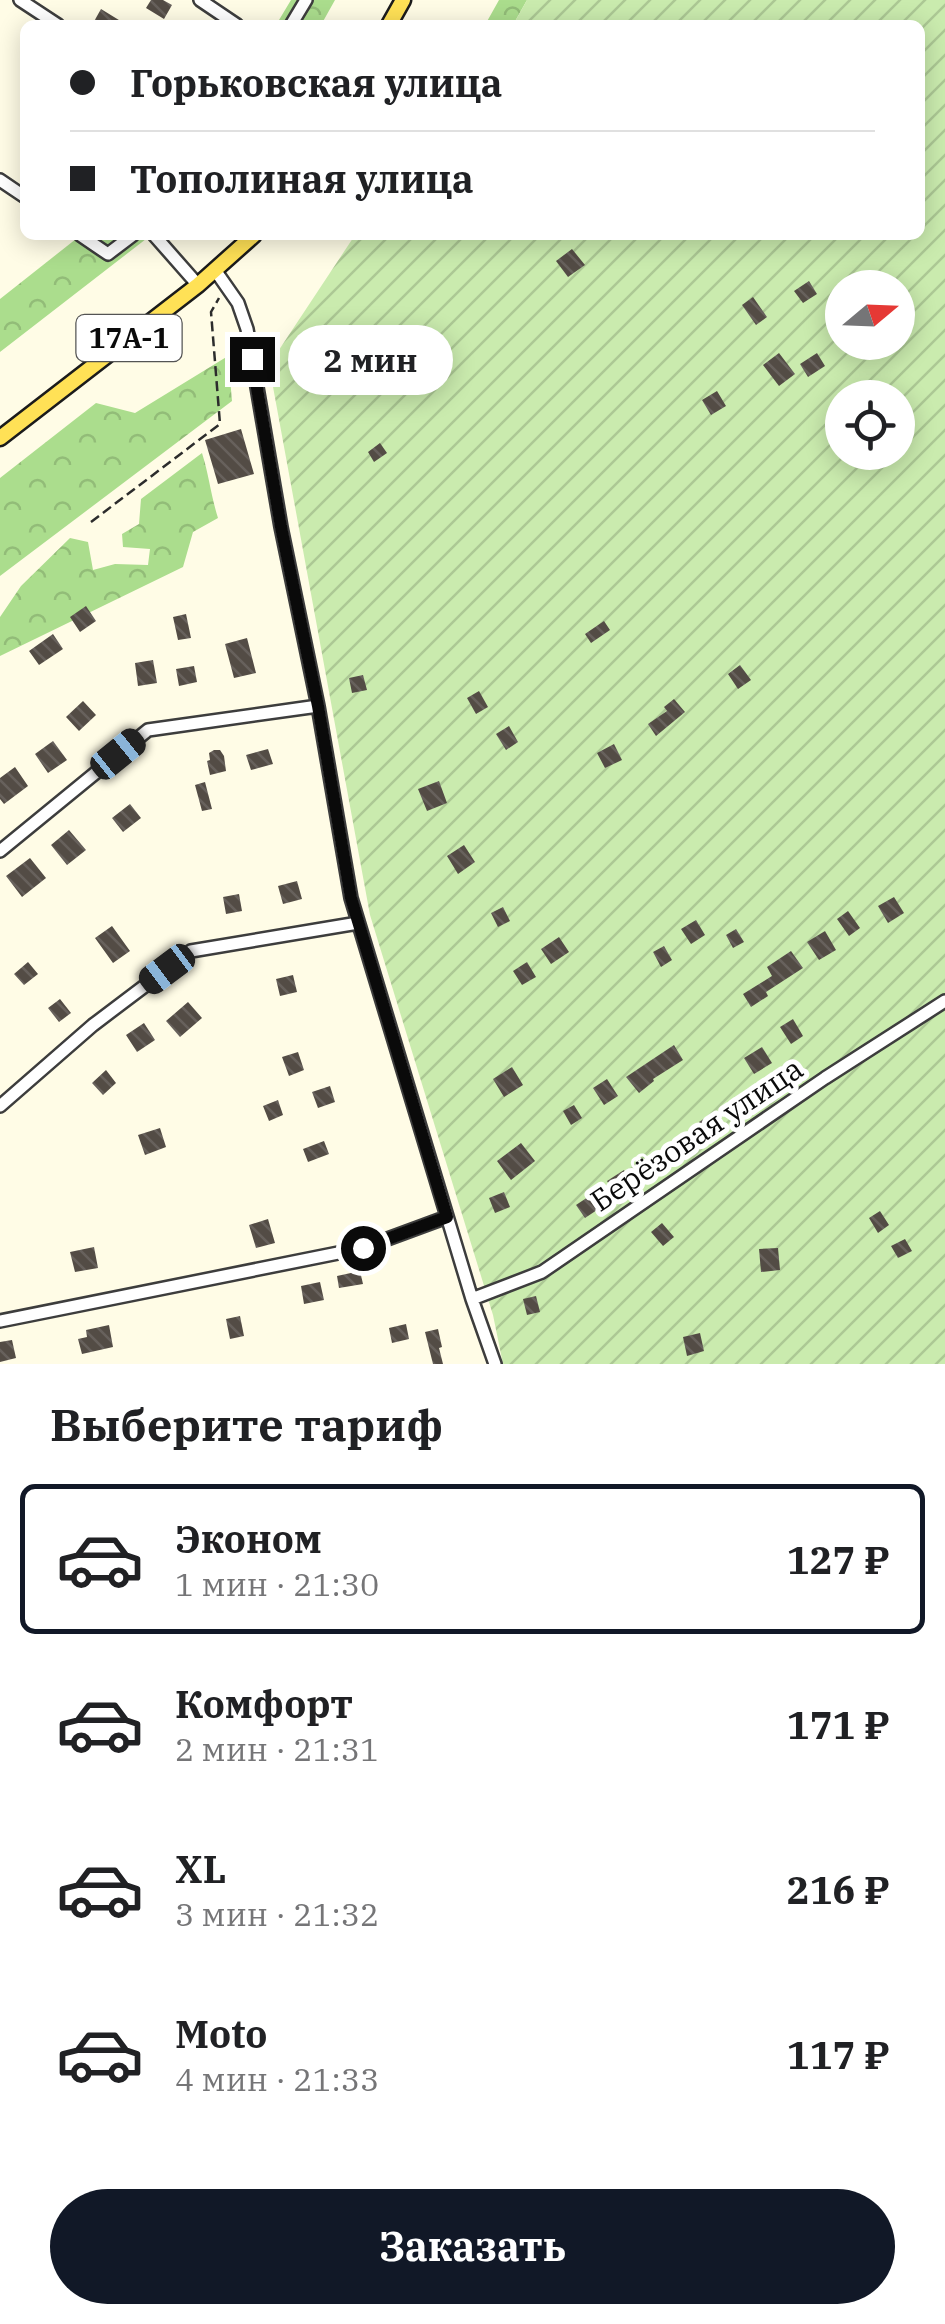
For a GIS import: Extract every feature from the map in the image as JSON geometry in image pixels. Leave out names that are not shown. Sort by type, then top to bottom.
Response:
[{"type":"main road","name":"17А-1","points":[[0,438],[198,285],[249,240]]},
{"type":"street","points":[[20,0],[50,20]]},
{"type":"street","points":[[200,0],[230,20]]},
{"type":"street","points":[[87,240],[108,254],[126,240]]},
{"type":"street","points":[[158,240],[198,285]]},
{"type":"street","points":[[216,270],[228,284],[246,329],[351,898],[495,1364]]},
{"type":"street","points":[[0,851],[148,730],[318,706]]},
{"type":"street","points":[[0,1106],[37,1070],[191,951],[358,922]]},
{"type":"street","name":"Берёзовая улица","points":[[472,1299],[542,1272],[825,1078],[945,1001]]},
{"type":"street","points":[[0,1321],[363,1248],[447,1217]]},
{"type":"path","points":[[91,522],[220,424],[212,312],[228,284]]},
{"type":"green space","points":[[291,0],[335,0],[324,20],[279,20]]},
{"type":"green space","points":[[499,0],[527,0],[516,20],[488,20]]},
{"type":"green space","points":[[527,0],[945,0],[945,1364],[503,1364],[493,1315],[370,915],[269,365],[352,240],[925,240],[925,20],[516,20]]},
{"type":"green space","points":[[75,240],[145,240],[0,352],[0,299]]},
{"type":"green space","points":[[228,356],[232,401],[0,576],[0,478],[96,403],[135,413]]},
{"type":"green space","points":[[202,453],[218,518],[193,532],[183,567],[0,656],[0,617],[21,586],[70,538],[88,542],[93,570],[115,564],[148,565],[150,549],[123,547],[122,534],[139,524],[141,499]]},
{"type":"building","points":[[151,0],[172,5],[164,19],[146,8]]},
{"type":"building","points":[[101,9],[119,20],[95,20]]},
{"type":"building","points":[[572,249],[585,265],[568,277],[556,261]]},
{"type":"building","points":[[809,281],[817,294],[803,303],[794,291]]},
{"type":"building","points":[[753,297],[767,317],[756,325],[742,305]]},
{"type":"building","points":[[779,353],[795,374],[779,386],[763,365]]},
{"type":"building","points":[[817,353],[825,366],[808,377],[800,364]]},
{"type":"building","points":[[717,391],[726,406],[711,415],[702,400]]},
{"type":"building","points":[[241,429],[254,474],[218,484],[205,440]]},
{"type":"building","points":[[380,443],[387,453],[374,462],[368,452]]},
{"type":"building","points":[[86,606],[96,621],[80,632],[70,617]]},
{"type":"building","points":[[186,614],[191,638],[178,640],[173,617]]},
{"type":"building","points":[[604,621],[610,630],[591,643],[585,634]]},
{"type":"building","points":[[53,634],[63,649],[39,665],[29,651]]},
{"type":"building","points":[[247,638],[256,673],[234,678],[225,644]]},
{"type":"building","points":[[153,660],[157,683],[138,686],[135,663]]},
{"type":"building","points":[[740,665],[751,680],[738,689],[728,674]]},
{"type":"building","points":[[194,666],[197,682],[179,686],[176,669]]},
{"type":"building","points":[[363,675],[367,690],[352,693],[349,678]]},
{"type":"building","points":[[479,691],[488,707],[476,714],[467,698]]},
{"type":"building","points":[[674,699],[685,712],[656,736],[648,724],[667,711],[664,707]]},
{"type":"building","points":[[83,701],[96,715],[79,731],[66,717]]},
{"type":"building","points":[[509,726],[518,742],[506,750],[496,734]]},
{"type":"building","points":[[53,741],[67,760],[48,773],[35,754]]},
{"type":"building","points":[[614,744],[622,760],[605,768],[597,753]]},
{"type":"building","points":[[268,749],[273,764],[251,770],[246,755]]},
{"type":"building","points":[[214,750],[220,750],[224,756],[226,771],[210,775],[207,761]]},
{"type":"building","points":[[15,767],[28,786],[4,804],[0,799],[0,778]]},
{"type":"building","points":[[439,781],[447,803],[427,811],[418,789]]},
{"type":"building","points":[[205,782],[212,809],[202,811],[195,785]]},
{"type":"building","points":[[130,804],[141,818],[123,832],[112,818]]},
{"type":"building","points":[[69,830],[86,850],[67,865],[51,845]]},
{"type":"building","points":[[464,845],[475,862],[458,874],[447,856]]},
{"type":"building","points":[[30,858],[46,878],[22,897],[6,876]]},
{"type":"building","points":[[297,881],[302,899],[283,904],[278,886]]},
{"type":"building","points":[[239,894],[242,911],[226,914],[223,897]]},
{"type":"building","points":[[894,897],[904,913],[888,923],[878,906]]},
{"type":"building","points":[[503,907],[510,921],[498,927],[491,913]]},
{"type":"building","points":[[848,911],[860,928],[849,936],[837,919]]},
{"type":"building","points":[[696,920],[705,935],[691,944],[681,929]]},
{"type":"building","points":[[112,926],[130,951],[113,963],[95,938]]},
{"type":"building","points":[[736,929],[744,942],[733,948],[726,935]]},
{"type":"building","points":[[825,931],[836,950],[819,960],[807,942]]},
{"type":"building","points":[[559,937],[569,952],[551,964],[541,949]]},
{"type":"building","points":[[664,946],[672,960],[661,967],[653,952]]},
{"type":"building","points":[[791,951],[803,968],[751,1007],[743,994],[772,976],[767,967]]},
{"type":"building","points":[[28,962],[38,974],[24,985],[14,974]]},
{"type":"building","points":[[527,962],[536,977],[522,985],[513,971]]},
{"type":"building","points":[[293,975],[297,992],[280,996],[276,979]]},
{"type":"building","points":[[60,999],[71,1013],[59,1022],[48,1008]]},
{"type":"building","points":[[188,1002],[202,1018],[180,1037],[166,1021]]},
{"type":"building","points":[[793,1019],[803,1036],[791,1044],[780,1027]]},
{"type":"building","points":[[144,1023],[155,1040],[137,1052],[126,1035]]},
{"type":"building","points":[[674,1045],[683,1060],[639,1093],[626,1077]]},
{"type":"building","points":[[762,1047],[772,1063],[754,1074],[744,1058]]},
{"type":"building","points":[[298,1052],[304,1070],[289,1076],[282,1057]]},
{"type":"building","points":[[512,1067],[523,1085],[504,1097],[493,1079]]},
{"type":"building","points":[[106,1070],[116,1083],[103,1095],[92,1083]]},
{"type":"building","points":[[607,1079],[618,1096],[604,1105],[593,1088]]},
{"type":"building","points":[[330,1086],[335,1102],[318,1108],[312,1092]]},
{"type":"building","points":[[748,1097],[756,1109],[746,1117],[737,1105]]},
{"type":"building","points":[[278,1100],[283,1115],[269,1121],[263,1106]]},
{"type":"building","points":[[574,1105],[582,1118],[571,1125],[563,1111]]},
{"type":"building","points":[[711,1114],[720,1128],[708,1136],[699,1122]]},
{"type":"building","points":[[160,1128],[166,1147],[145,1155],[138,1135]]},
{"type":"building","points":[[324,1141],[329,1154],[308,1162],[303,1149]]},
{"type":"building","points":[[521,1143],[535,1161],[511,1180],[497,1161]]},
{"type":"building","points":[[624,1170],[633,1186],[616,1196],[607,1181]]},
{"type":"building","points":[[504,1192],[510,1207],[495,1213],[489,1198]]},
{"type":"building","points":[[588,1197],[597,1210],[585,1218],[576,1205]]},
{"type":"building","points":[[880,1211],[889,1225],[878,1233],[869,1218]]},
{"type":"building","points":[[268,1219],[275,1243],[256,1248],[249,1225]]},
{"type":"building","points":[[662,1223],[674,1237],[663,1246],[651,1232]]},
{"type":"building","points":[[905,1239],[912,1251],[898,1258],[891,1246]]},
{"type":"building","points":[[94,1247],[98,1268],[75,1272],[70,1252]]},
{"type":"building","points":[[778,1248],[780,1270],[761,1272],[759,1249]]},
{"type":"building","points":[[360,1271],[363,1284],[339,1288],[337,1276]]},
{"type":"building","points":[[320,1282],[324,1300],[304,1304],[301,1286]]},
{"type":"building","points":[[536,1296],[540,1312],[527,1315],[523,1299]]},
{"type":"building","points":[[240,1316],[244,1336],[230,1339],[226,1319]]},
{"type":"building","points":[[406,1324],[409,1339],[392,1343],[389,1328]]},
{"type":"building","points":[[109,1325],[113,1347],[82,1354],[78,1339],[87,1337],[86,1330]]},
{"type":"building","points":[[438,1329],[443,1364],[433,1364],[425,1332]]},
{"type":"building","points":[[700,1333],[704,1351],[687,1356],[683,1337]]},
{"type":"building","points":[[12,1340],[16,1358],[0,1362],[0,1342]]},
{"type":"route","points":[[252,359],[351,898],[447,1217],[363,1248]]}]
